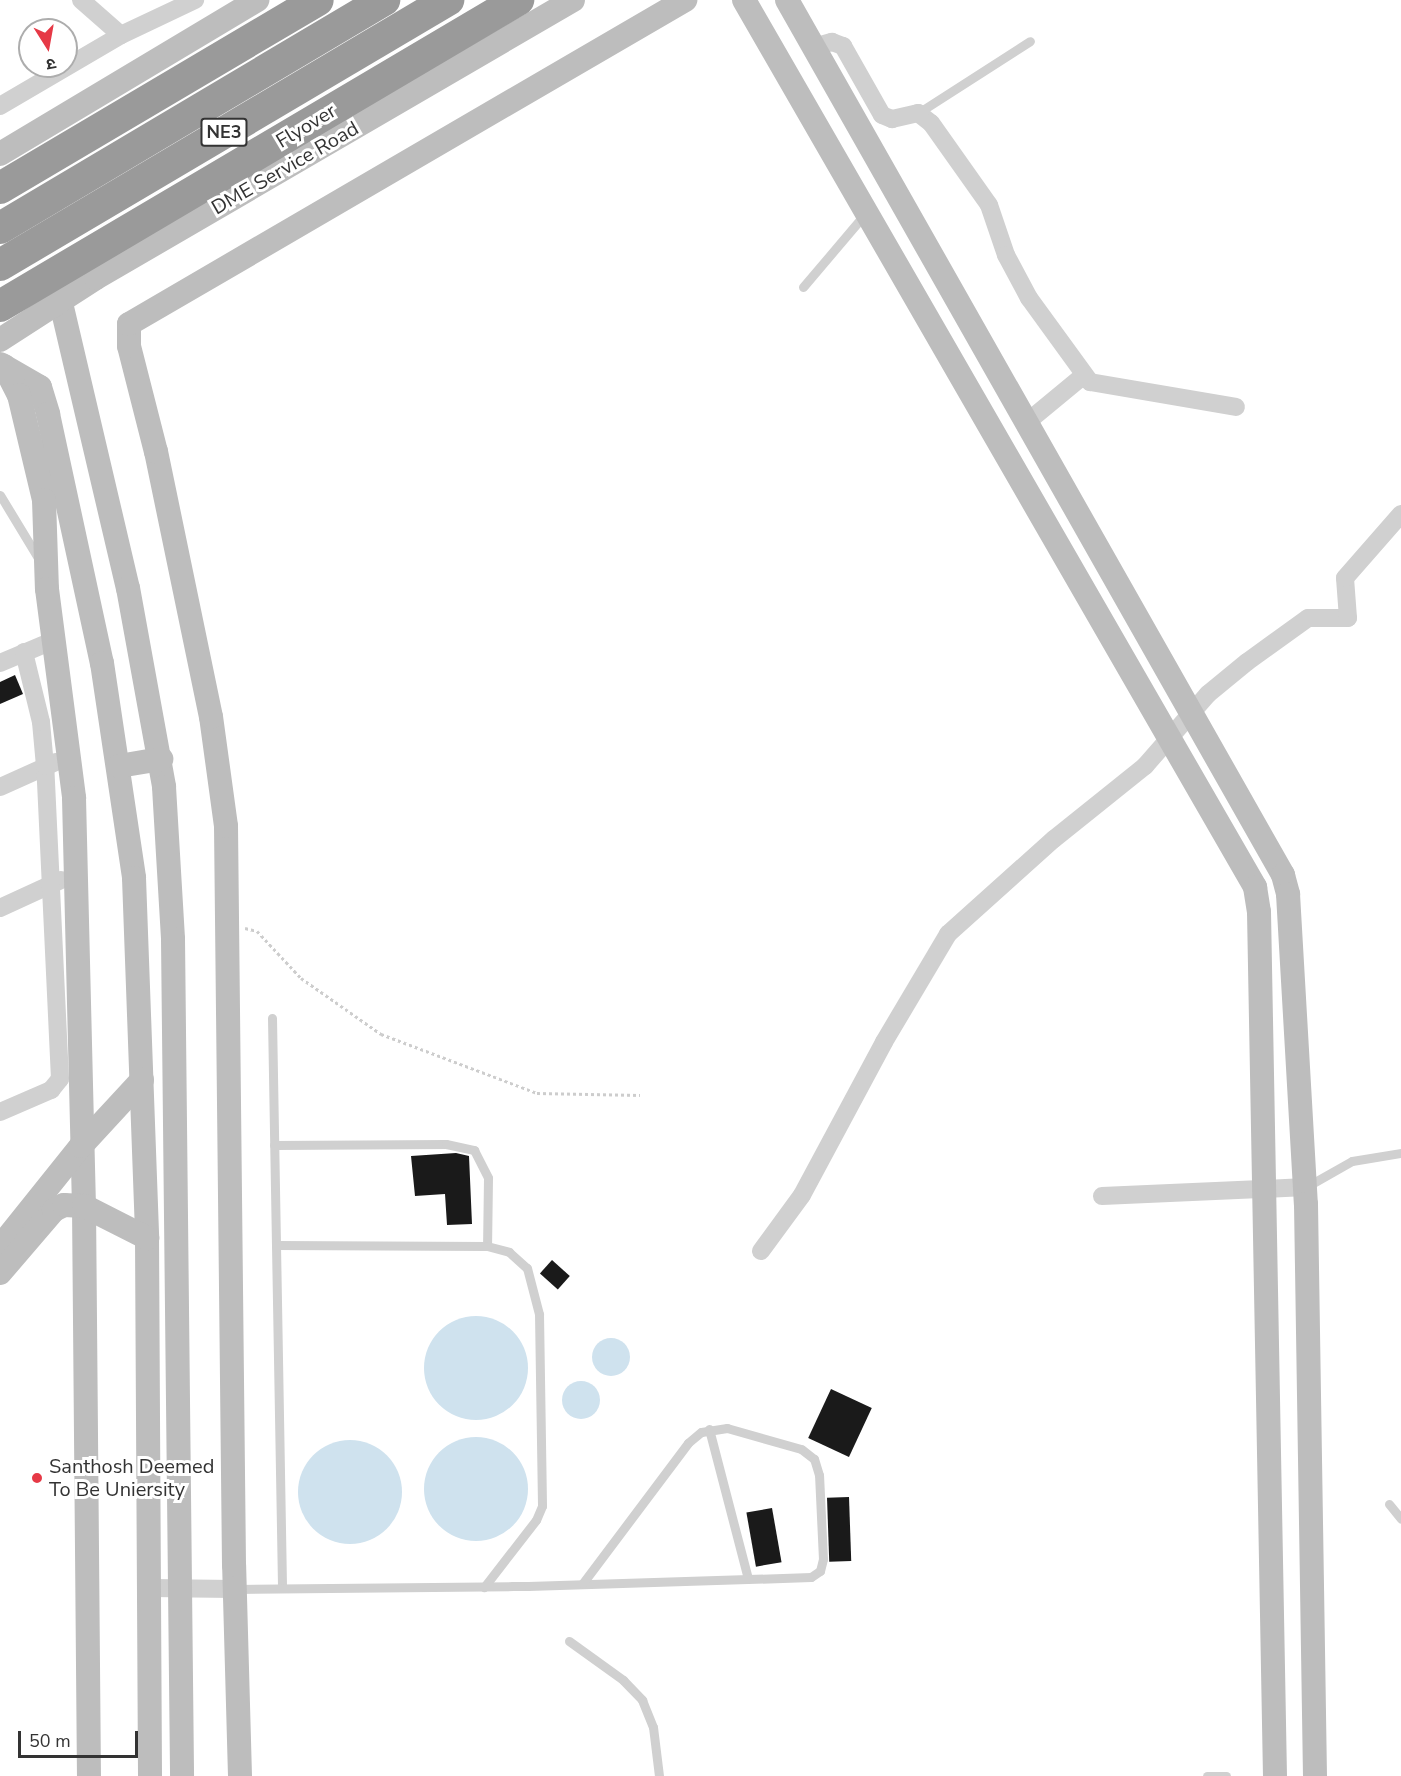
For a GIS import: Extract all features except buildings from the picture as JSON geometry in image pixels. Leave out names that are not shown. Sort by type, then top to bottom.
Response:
[{"type":"highway","points":[[0,188],[318,0]]},
{"type":"highway","name":"NE3","points":[[0,228],[384,0]]},
{"type":"highway","name":"NE3","points":[[0,265],[448,0]]},
{"type":"highway","name":"Flyover","points":[[0,306],[518,0]]},
{"type":"street","points":[[81,0],[121,35]]},
{"type":"street","points":[[0,106],[121,35],[195,0]]},
{"type":"street","points":[[0,154],[257,0]]},
{"type":"street","name":"DME Service Road","points":[[0,340],[61,303],[96,278],[573,0]]},
{"type":"street","points":[[240,1776],[234,1589],[226,826],[219,763],[156,452],[129,346],[129,324],[685,0]]},
{"type":"street","points":[[744,0],[1248,873],[1258,899],[1275,1776]]},
{"type":"street","points":[[787,0],[1273,857],[1288,894],[1306,1187],[1315,1776]]},
{"type":"street","points":[[814,47],[832,42],[843,46],[882,115],[892,119],[918,113],[931,123],[989,205],[1015,274],[1084,375],[1102,387],[1236,407]]},
{"type":"street","points":[[903,274],[933,258]]},
{"type":"street","points":[[61,303],[128,588],[161,759],[173,939],[182,1776]]},
{"type":"street","points":[[2,365],[19,395],[44,500],[52,640],[70,757],[76,873],[71,1076]]},
{"type":"street","points":[[2,365],[40,387],[48,414],[83,566],[119,766],[134,878],[147,1238],[151,1588],[150,1776]]},
{"type":"street","points":[[1026,423],[1084,375]]},
{"type":"street","points":[[761,1251],[802,1195],[884,1042],[948,934],[1054,839],[1145,766],[1170,738],[1182,700],[1247,662],[1308,618],[1348,618],[1345,578],[1401,514]]},
{"type":"street","points":[[0,663],[52,640]]},
{"type":"street","points":[[24,652],[41,722],[52,884],[71,1076],[81,1146],[84,1206],[88,1776]]},
{"type":"street","points":[[0,788],[45,766],[70,757]]},
{"type":"street","points":[[119,766],[161,759]]},
{"type":"street","points":[[0,908],[76,873]]},
{"type":"street","points":[[0,1112],[51,1090],[71,1076]]},
{"type":"street","points":[[0,1247],[81,1146],[142,1080]]},
{"type":"street","points":[[1102,1196],[1306,1187]]},
{"type":"street","points":[[0,1273],[54,1210],[64,1204],[84,1206],[147,1238]]},
{"type":"street","points":[[151,1588],[234,1589]]},
{"type":"lane","points":[[918,113],[1030,41]]},
{"type":"lane","points":[[803,287],[836,253],[867,212]]},
{"type":"lane","points":[[0,495],[47,573]]},
{"type":"lane","points":[[272,1018],[282,1588]]},
{"type":"lane","points":[[274,1144],[446,1144],[474,1150],[488,1178],[487,1246]]},
{"type":"lane","points":[[1306,1187],[1352,1161],[1401,1153]]},
{"type":"lane","points":[[276,1245],[487,1246],[503,1249],[522,1263],[536,1294],[544,1489],[536,1520],[484,1587]]},
{"type":"lane","points":[[234,1589],[484,1587],[812,1577],[822,1567],[817,1464],[801,1449],[727,1428],[709,1429],[688,1443],[582,1584]]},
{"type":"lane","points":[[709,1429],[748,1579]]},
{"type":"lane","points":[[1389,1504],[1401,1519]]},
{"type":"lane","points":[[569,1641],[623,1680],[642,1700],[653,1727],[658,1776]]},
{"type":"lane","points":[[1207,1776],[1226,1776]]},
{"type":"path","points":[[228,931],[257,931],[301,978],[381,1034],[537,1093],[640,1095]]},
{"type":"water","points":[[476,1316],[496,1320],[513,1331],[524,1348],[528,1368],[524,1388],[513,1405],[496,1416],[476,1420],[456,1416],[439,1405],[428,1388],[424,1368],[428,1348],[439,1331],[456,1320]]},
{"type":"water","points":[[611,1338],[625,1343],[630,1357],[625,1371],[611,1376],[597,1371],[592,1357],[597,1343]]},
{"type":"water","points":[[581,1381],[595,1386],[600,1400],[595,1414],[581,1419],[567,1414],[562,1400],[567,1386]]},
{"type":"water","points":[[476,1437],[496,1441],[513,1452],[524,1469],[528,1489],[524,1509],[513,1526],[496,1537],[476,1541],[456,1537],[439,1526],[428,1509],[424,1489],[428,1469],[439,1452],[456,1441]]},
{"type":"water","points":[[350,1440],[370,1444],[387,1455],[398,1472],[402,1492],[398,1512],[387,1529],[370,1540],[350,1544],[330,1540],[313,1529],[302,1512],[298,1492],[302,1472],[313,1455],[330,1444]]},
{"type":"place","name":"Santhosh Deemed To Be Uniersity","points":[[37,1478]]}]
